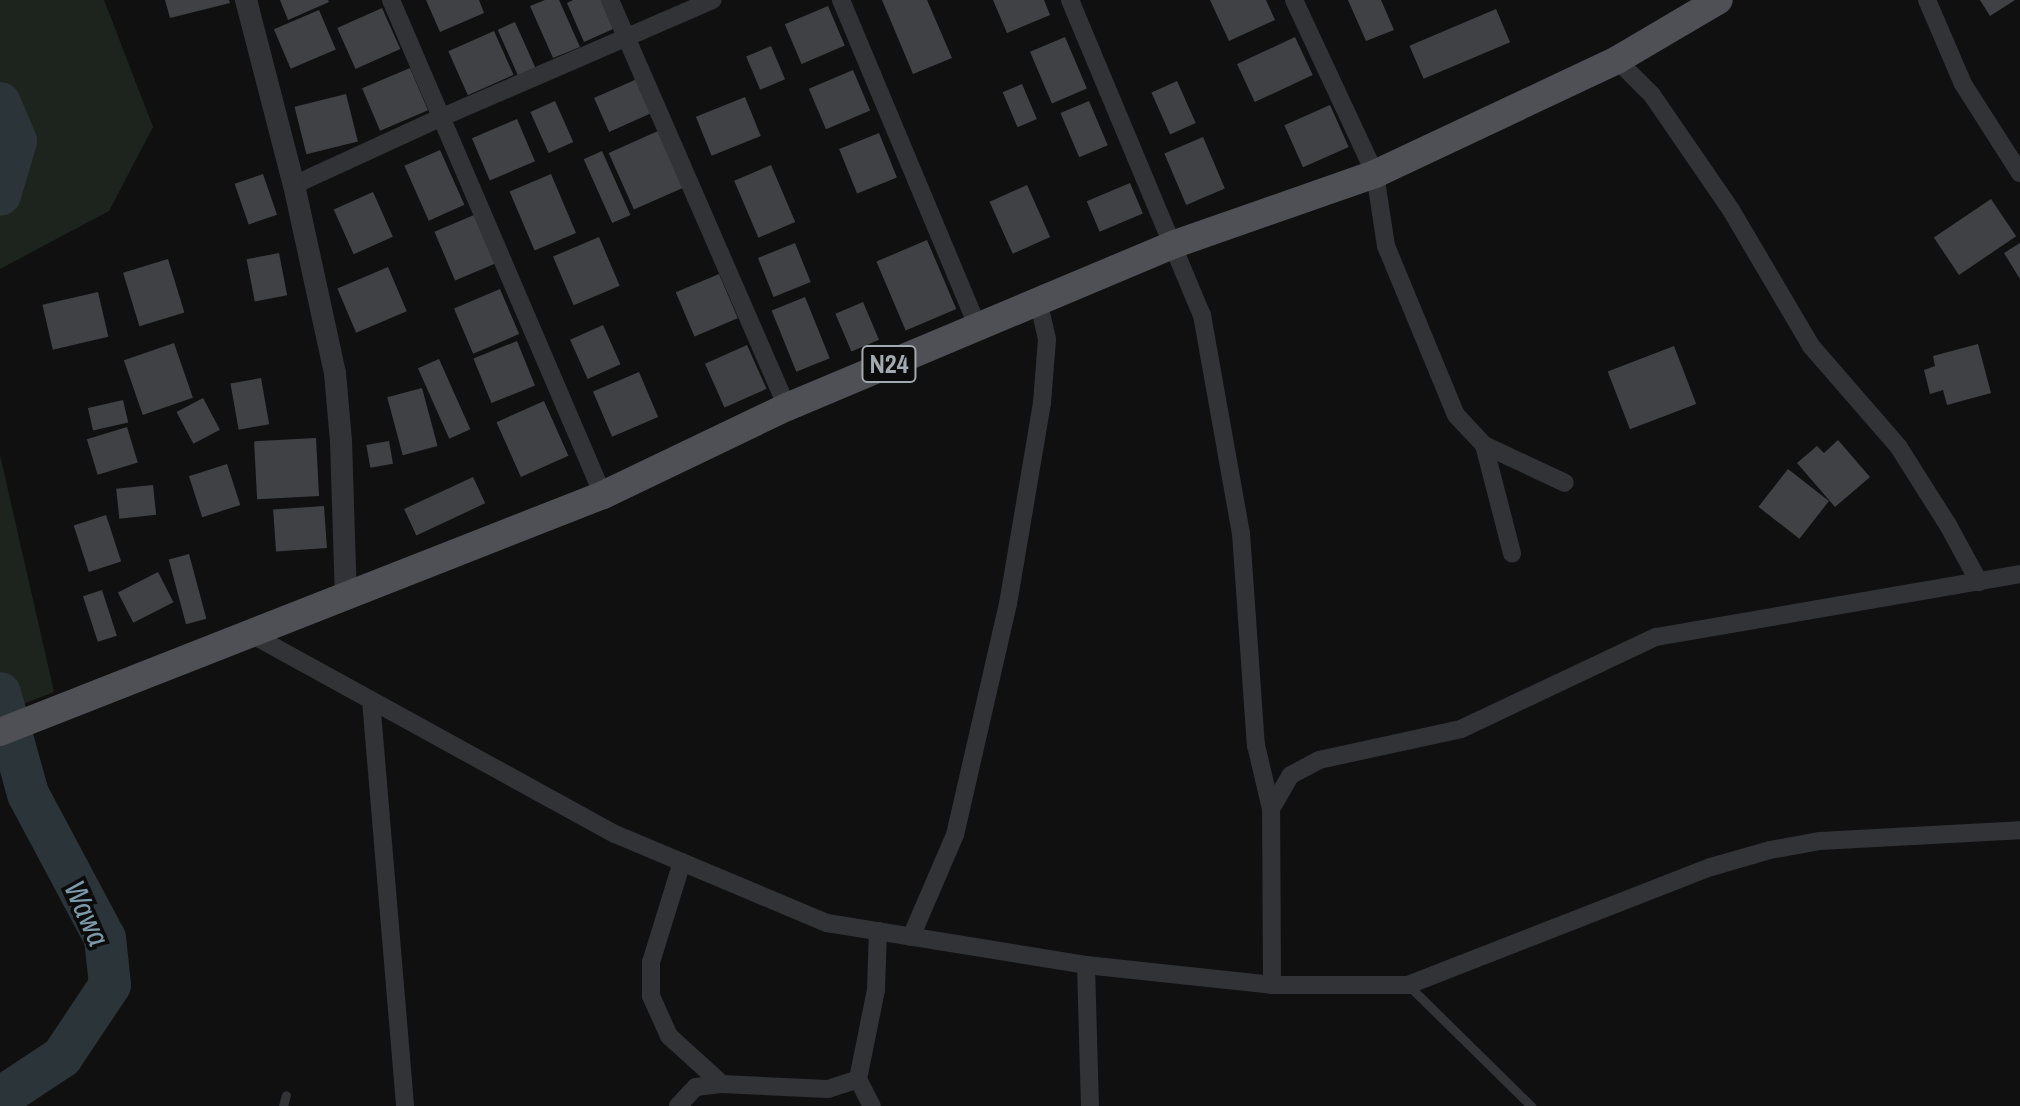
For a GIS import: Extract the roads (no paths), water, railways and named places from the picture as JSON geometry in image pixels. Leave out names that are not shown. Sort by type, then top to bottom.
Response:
[{"type":"main road","name":"N24","points":[[0,732],[603,495],[787,407],[1175,244],[1375,174],[1617,60],[1706,4]]},
{"type":"street","points":[[246,0],[294,185],[335,373],[341,441],[346,598]]},
{"type":"street","points":[[391,0],[603,495]]},
{"type":"street","points":[[610,0],[787,407]]},
{"type":"street","points":[[294,185],[713,0]]},
{"type":"street","points":[[841,0],[978,327]]},
{"type":"street","points":[[1070,0],[1175,244],[1202,315],[1241,533],[1256,745],[1271,809],[1272,985]]},
{"type":"street","points":[[1294,0],[1375,174],[1386,246],[1456,415],[1484,445],[1565,483]]},
{"type":"street","points":[[1927,0],[1963,84],[2020,173]]},
{"type":"street","points":[[1617,60],[1652,95],[1731,210],[1811,346],[1898,446],[1979,582]]},
{"type":"street","points":[[911,937],[955,835],[1008,604],[1042,403],[1047,339],[1038,301]]},
{"type":"street","points":[[1484,445],[1512,553]]},
{"type":"street","points":[[1271,809],[1291,775],[1319,760],[1461,729],[1656,637],[1916,589],[2020,574]]},
{"type":"street","points":[[249,633],[615,834],[827,923],[1086,965],[1272,985],[1408,985],[1711,867],[1770,850],[1820,841],[2020,830]]},
{"type":"street","points":[[371,700],[405,1106]]},
{"type":"street","points":[[682,862],[651,962],[651,996],[669,1036],[722,1084]]},
{"type":"street","points":[[872,1106],[858,1079],[876,990],[878,931]]},
{"type":"street","points":[[1086,965],[1090,1106]]},
{"type":"street","points":[[678,1106],[696,1087],[722,1084],[828,1089],[858,1079]]},
{"type":"lane","points":[[1408,985],[1531,1106]]},
{"type":"lane","points":[[283,1106],[286,1095]]},
{"type":"waterway","name":"Wawa","points":[[0,103],[16,141],[0,195]]},
{"type":"waterway","name":"Wawa","points":[[0,693],[28,794],[105,938],[110,985],[62,1057],[0,1098]]}]
